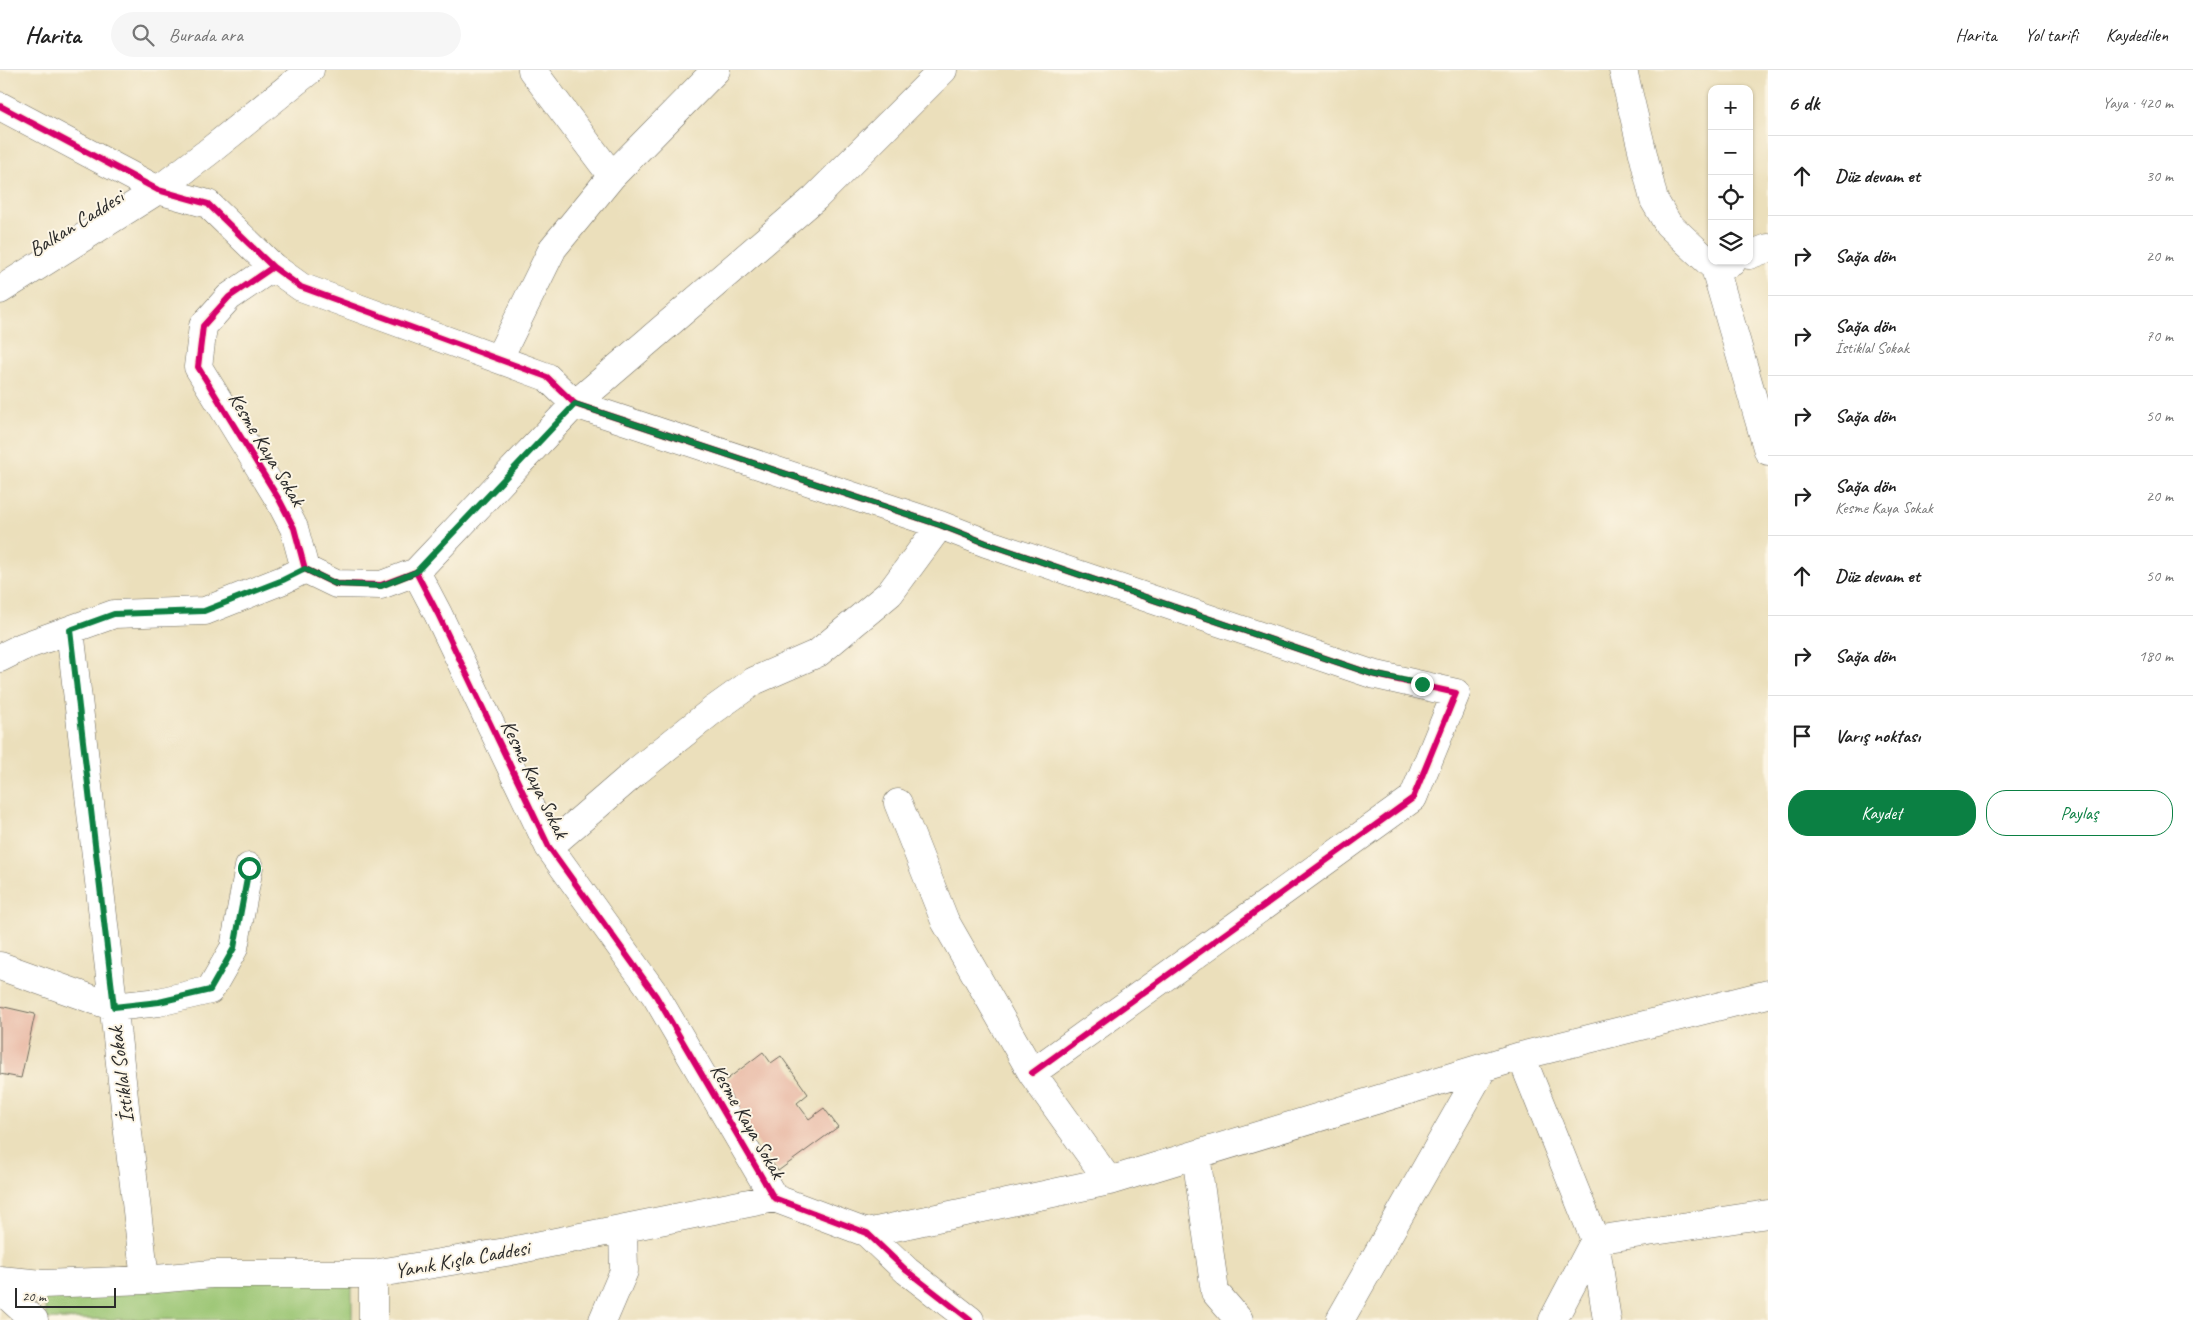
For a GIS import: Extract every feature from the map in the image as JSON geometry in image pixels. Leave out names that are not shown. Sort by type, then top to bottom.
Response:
[{"type":"street","name":"Balkan Caddesi","points":[[0,290],[158,190],[207,154],[310,70]]},
{"type":"street","points":[[532,70],[612,176]]},
{"type":"street","points":[[499,358],[553,248],[612,176],[716,70]]},
{"type":"street","points":[[0,658],[22,647],[114,614],[204,611],[283,580],[305,569],[336,584],[381,586],[416,572],[575,404],[815,198],[943,70]]},
{"type":"street","points":[[1623,70],[1654,200],[1668,224],[1708,253]]},
{"type":"street","points":[[0,106],[158,190],[208,204],[273,268],[301,287],[547,377],[575,404],[940,525],[986,543],[1372,674],[1456,693],[1413,798],[1032,1072]]},
{"type":"street","points":[[1753,254],[1768,248]]},
{"type":"street","points":[[1724,265],[1768,451]]},
{"type":"street","name":"Kesme Kaya Sokak","points":[[273,268],[229,297],[203,326],[198,367],[280,501],[294,528],[305,569]]},
{"type":"street","points":[[549,847],[712,711],[754,681],[818,653],[890,593],[940,525]]},
{"type":"street","name":"Kesme Kaya Sokak","points":[[416,572],[438,614],[549,847],[656,996],[774,1198],[867,1233],[956,1316]]},
{"type":"street","name":"İstiklal Sokak","points":[[70,630],[145,1280]]},
{"type":"street","points":[[898,803],[945,921],[1032,1072],[1109,1182]]},
{"type":"street","points":[[0,966],[114,1007],[159,1002],[210,990],[234,948],[249,868]]},
{"type":"street","points":[[867,1233],[1109,1182],[1521,1056],[1768,994]]},
{"type":"street","points":[[1521,1056],[1595,1240],[1607,1320]]},
{"type":"street","points":[[1340,1320],[1483,1068]]},
{"type":"street","points":[[1196,1155],[1215,1292],[1239,1320]]},
{"type":"street","name":"Yanık Kışla Caddesi","points":[[0,1280],[43,1284],[145,1280],[212,1274],[373,1274],[623,1229],[774,1198]]},
{"type":"street","points":[[1595,1240],[1768,1214]]},
{"type":"street","points":[[603,1320],[624,1271],[623,1229]]},
{"type":"street","points":[[1553,1320],[1595,1240]]},
{"type":"street","points":[[373,1274],[373,1320]]},
{"type":"street","points":[[0,1289],[34,1320]]},
{"type":"green space","points":[[352,1271],[352,1320],[47,1319],[43,1284]]},
{"type":"building","points":[[0,1006],[35,1014],[21,1078],[0,1074]]},
{"type":"building","points":[[763,1052],[771,1063],[781,1056],[808,1094],[797,1103],[809,1119],[824,1108],[838,1127],[778,1171],[717,1087]]},
{"type":"cycle path","points":[[0,106],[158,190],[208,204],[273,267],[301,287],[547,377],[575,404],[940,525],[986,543],[1372,674],[1456,693],[1413,798],[1032,1073]]},
{"type":"cycle path","points":[[273,267],[229,297],[203,326],[198,367],[280,501],[294,528],[305,569],[336,584],[381,585],[416,572],[438,614],[549,847],[656,996],[774,1198],[867,1233],[907,1271],[970,1320]]},
{"type":"route","points":[[249,868],[234,948],[210,990],[159,1002],[114,1007],[70,630],[114,614],[204,611],[283,580],[305,569],[336,584],[381,586],[416,572],[575,404],[940,525],[986,543],[1372,674],[1422,684]]}]
